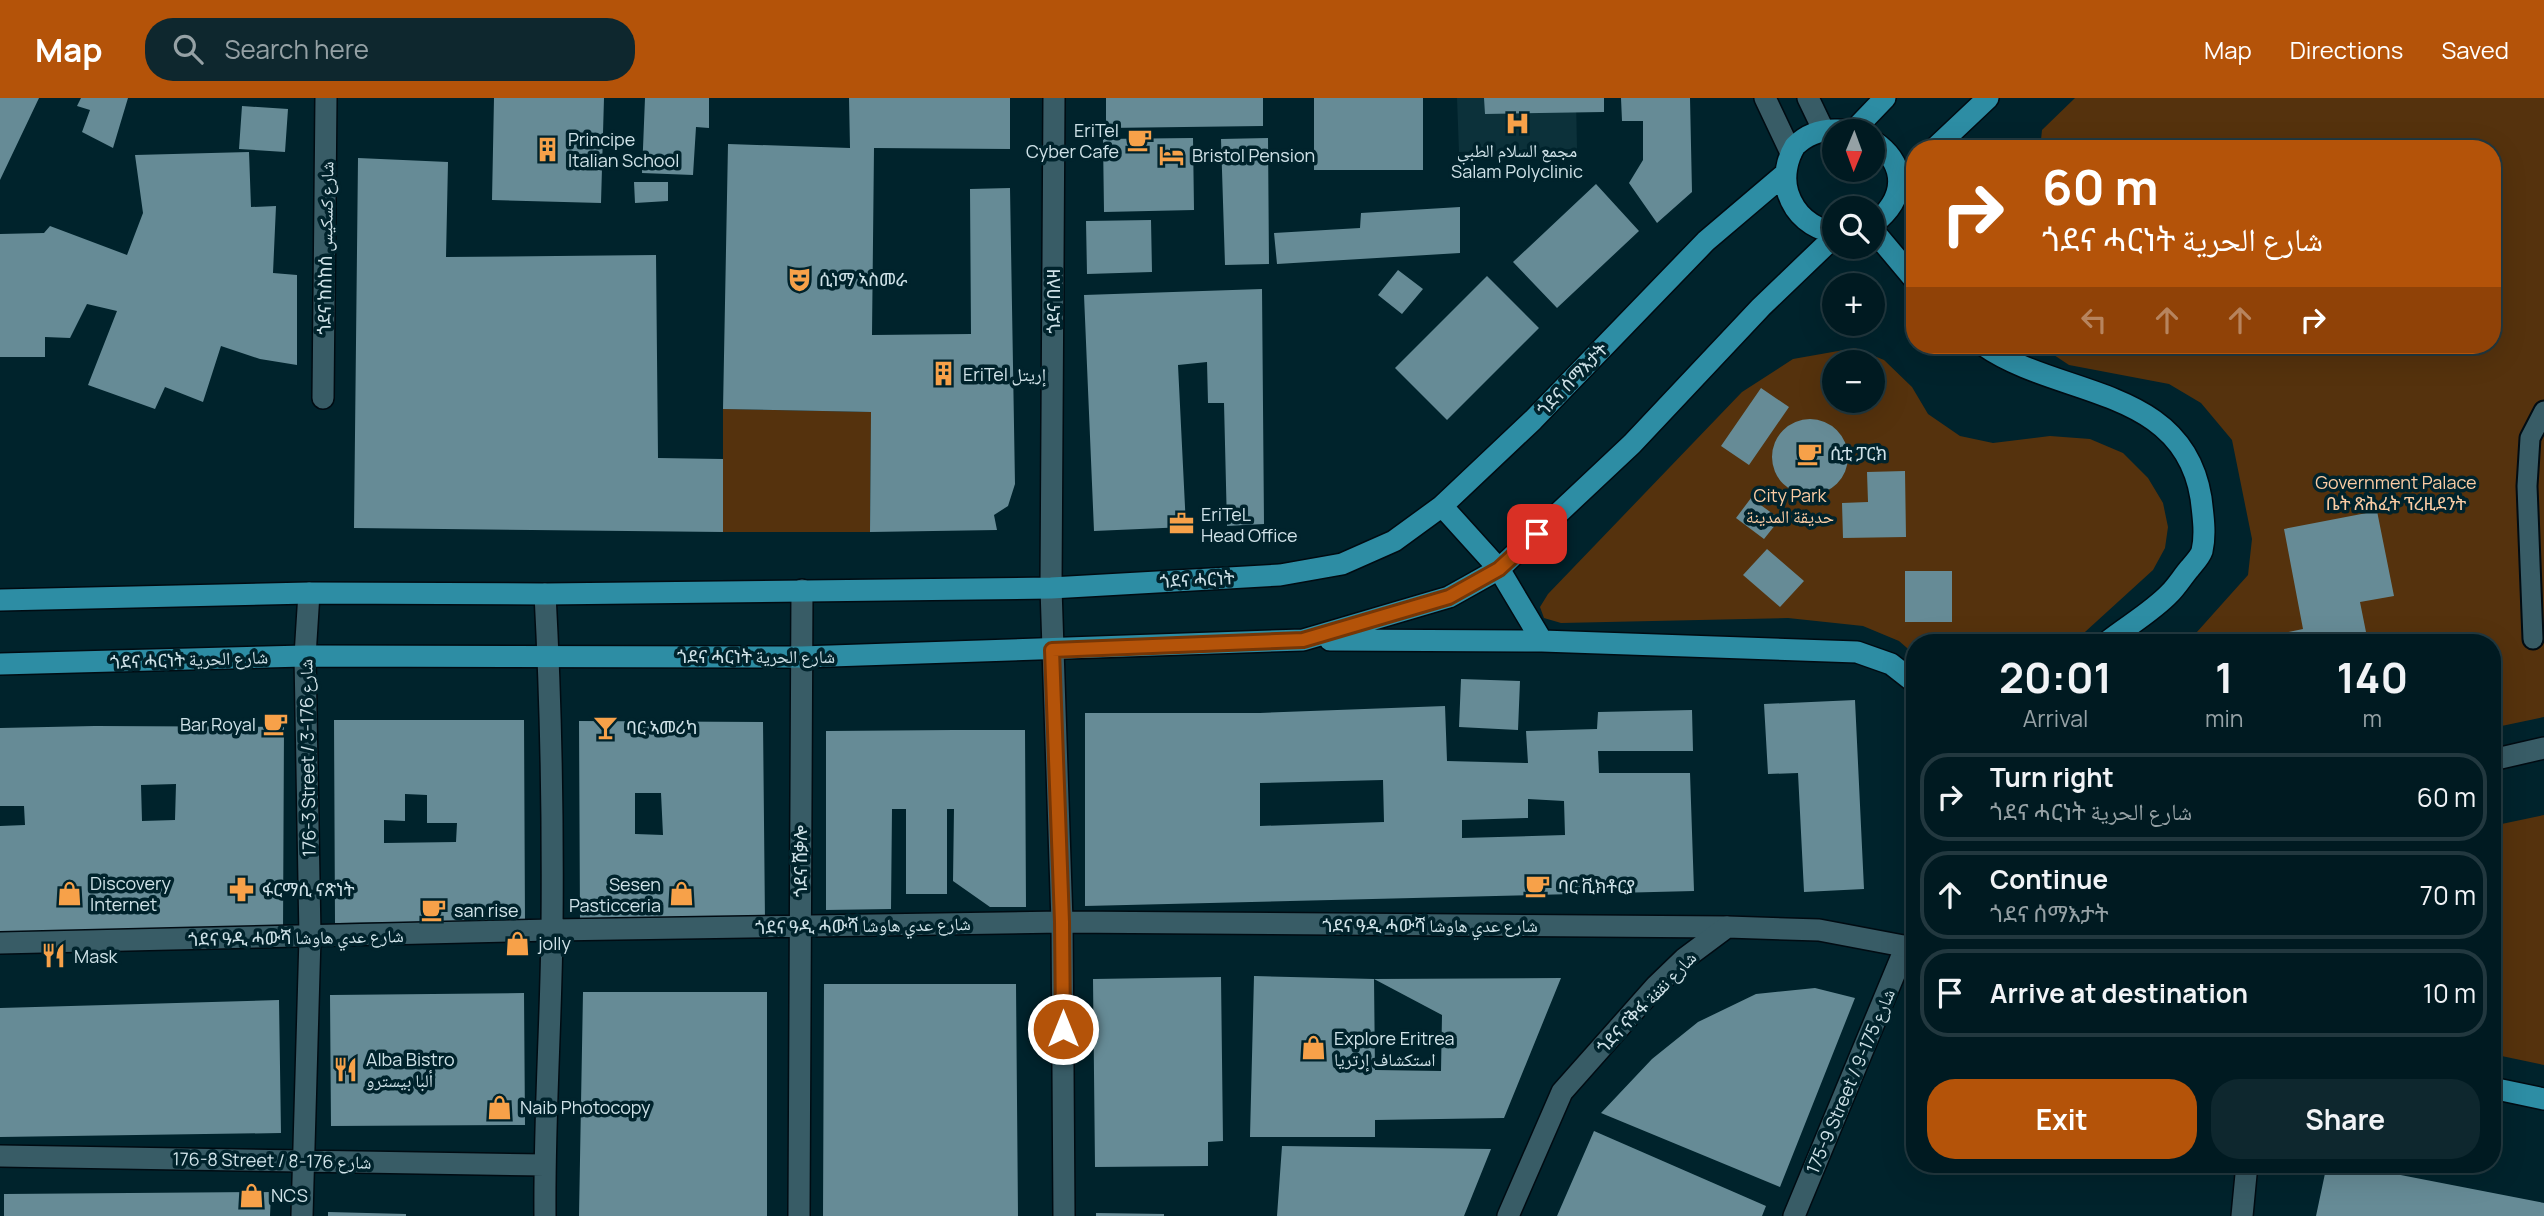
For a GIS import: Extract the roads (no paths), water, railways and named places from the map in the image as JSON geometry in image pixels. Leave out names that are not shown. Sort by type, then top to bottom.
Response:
[{"type":"main road","points":[[1865,119],[1885,98]]},
{"type":"main road","points":[[1944,140],[1988,98]]},
{"type":"main road","name":"ጎደና ሰማእታት","points":[[1342,564],[1394,541],[1442,506],[1533,420],[1706,241],[1788,163],[1798,141],[1821,125]]},
{"type":"main road","points":[[1885,141],[1896,160],[1906,170]]},
{"type":"main road","points":[[1788,163],[1787,191],[1794,207],[1805,220],[1822,231]]},
{"type":"main road","points":[[1885,213],[1891,206],[1906,173]]},
{"type":"main road","points":[[1885,243],[1906,269]]},
{"type":"main road","points":[[1499,569],[1632,444],[1761,307],[1822,247]]},
{"type":"main road","points":[[1996,354],[2046,376],[2098,391],[2148,416],[2183,447],[2198,481],[2204,521],[2202,553],[2169,594],[2116,634]]},
{"type":"main road","points":[[1442,506],[1499,569],[1542,641]]},
{"type":"main road","name":"ጎደና ሓርነት","points":[[1051,588],[1280,575],[1342,564]]},
{"type":"main road","name":"ጎደና ሓርነት شارع الحرية","points":[[0,664],[305,656],[801,657],[1303,640],[1449,597],[1499,569]]},
{"type":"main road","points":[[0,600],[309,593],[545,594],[1051,588]]},
{"type":"main road","points":[[1303,640],[1542,641],[1857,652],[1891,664],[1906,676]]},
{"type":"main road","points":[[2501,1090],[2544,1099]]},
{"type":"street","name":"ጎደና ከስከሰ شارع كسكيس","points":[[323,398],[326,98]]},
{"type":"street","name":"ጎደና በለዛ","points":[[1054,98],[1051,588],[1062,922],[1064,1216]]},
{"type":"street","points":[[1765,98],[1788,163]]},
{"type":"street","points":[[1808,98],[1821,125]]},
{"type":"street","name":"ጎደና ሸቃሎ","points":[[799,1216],[802,590]]},
{"type":"street","name":"176-3 Street / شارع 176-3","points":[[302,1216],[310,937],[305,656],[309,593]]},
{"type":"street","points":[[545,594],[549,657],[552,930],[545,1216]]},
{"type":"street","points":[[2501,758],[2544,748]]},
{"type":"street","name":"ጎደና ዓዲ ሓውሻ شارع عدي هاوشا","points":[[0,943],[1062,922],[1727,927]]},
{"type":"street","points":[[1727,927],[1819,930],[1906,946]]},
{"type":"street","name":"ጎደና ናቅፋ شارع نقفة","points":[[1508,1216],[1562,1092],[1656,986],[1684,959],[1727,927]]},
{"type":"street","name":"175-9 Street / شارع 175-9","points":[[1794,1216],[1906,956]]},
{"type":"street","name":"176-8 Street / شارع 176-8","points":[[0,1156],[545,1165]]},
{"type":"street","points":[[2242,1216],[2246,1173]]},
{"type":"lane","points":[[2533,639],[2527,486],[2530,439],[2544,411]]},
{"type":"place","name":"مجمع السلام الطبي Salam Polyclinic","points":[[1517,123]]},
{"type":"place","name":"EriTel Cyber Cafe","points":[[1139,140]]},
{"type":"place","name":"Principe Italian School","points":[[548,149]]},
{"type":"place","name":"Bristol Pension","points":[[1172,155]]},
{"type":"place","name":"ሲነማ ኣስመራ","points":[[799,279]]},
{"type":"place","name":"EriTel إريتل","points":[[943,374]]},
{"type":"place","name":"ሲቲ ፓርክ","points":[[1810,453]]},
{"type":"place","name":"EriTeL Head Office","points":[[1181,524]]},
{"type":"place","name":"Bar Royal","points":[[276,724]]},
{"type":"place","name":"ባር ኣመሪካ","points":[[606,727]]},
{"type":"place","name":"ባር ቪክቶርያ","points":[[1538,886]]},
{"type":"place","name":"ፋርማሲ ናጽነት","points":[[242,889]]},
{"type":"place","name":"Discovery Internet","points":[[70,893]]},
{"type":"place","name":"Sesen Pasticceria","points":[[681,894]]},
{"type":"place","name":"san rise","points":[[434,910]]},
{"type":"place","name":"jolly","points":[[518,943]]},
{"type":"place","name":"Mask","points":[[54,956]]},
{"type":"place","name":"Explore Eritrea استكشاف إرتريا","points":[[1314,1048]]},
{"type":"place","name":"Alba Bistro ألبا بيسترو","points":[[346,1069]]},
{"type":"place","name":"Naib Photocopy","points":[[500,1107]]},
{"type":"place","name":"NCS","points":[[251,1195]]},
{"type":"park label","name":"Government Palace ቤት ጽሕፈት ፕረዚደንት","points":[[2396,492]]},
{"type":"park label","name":"City Park حديقة المدينة","points":[[1790,505]]}]
